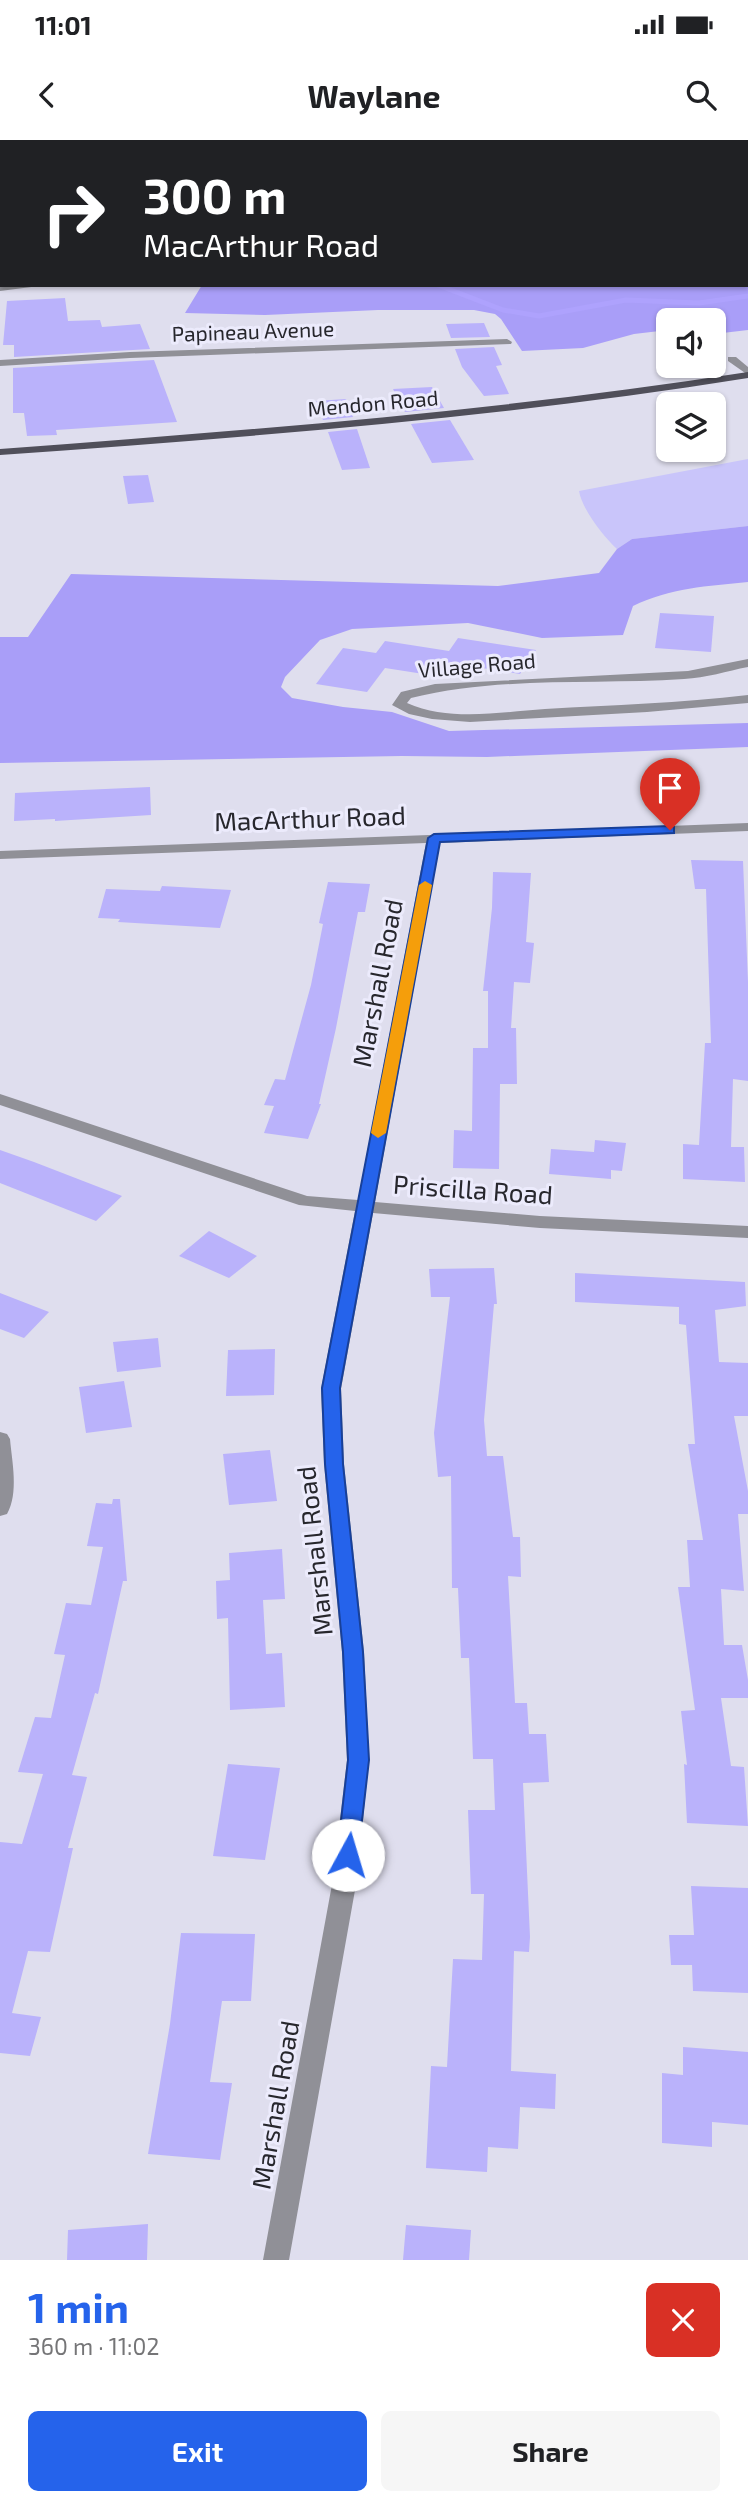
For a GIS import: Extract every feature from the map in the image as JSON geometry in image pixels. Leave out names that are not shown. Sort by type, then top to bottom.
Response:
[{"type":"main road","name":"Mendon Road","points":[[0,452],[446,417],[518,409],[748,373]]},
{"type":"street","name":"Papineau Avenue","points":[[0,363],[130,355],[507,342]]},
{"type":"street","points":[[732,359],[748,373]]},
{"type":"street","name":"Village Road","points":[[748,663],[688,675],[435,688],[406,695],[399,705],[414,714],[466,717],[683,707],[748,699]]},
{"type":"street","name":"MacArthur Road","points":[[0,855],[748,827]]},
{"type":"street","name":"Marshall Road","points":[[276,2260],[345,1879],[358,1760],[353,1652],[334,1464],[331,1388],[434,838]]},
{"type":"street","name":"Priscilla Road","points":[[0,1099],[305,1201],[540,1222],[748,1231]]},
{"type":"street","points":[[0,1438],[4,1481],[0,1509]]},
{"type":"shaded area","points":[[201,287],[748,287],[748,330],[726,333],[726,308],[656,308],[656,331],[634,334],[583,348],[522,351],[501,319],[495,314],[474,310],[378,310],[265,315],[185,313]]},
{"type":"shaded area","points":[[748,459],[748,526],[632,539],[617,549],[594,522],[579,491]]},
{"type":"shaded area","points":[[748,526],[748,582],[689,589],[647,600],[633,606],[623,635],[542,638],[468,623],[352,629],[320,640],[285,677],[281,687],[292,698],[392,712],[449,731],[748,723],[748,747],[487,757],[0,763],[0,637],[28,637],[71,574],[498,586],[599,573],[617,549],[632,539]]},
{"type":"building","points":[[65,298],[68,321],[100,320],[102,327],[140,324],[150,349],[14,357],[14,345],[3,345],[7,301]]},
{"type":"building","points":[[484,323],[490,337],[451,338],[446,324]]},
{"type":"building","points":[[494,347],[502,365],[496,366],[509,394],[484,396],[462,367],[455,349]]},
{"type":"building","points":[[154,360],[177,422],[56,430],[57,435],[27,436],[24,413],[13,413],[13,368]]},
{"type":"building","points":[[432,387],[444,408],[405,412],[393,389]]},
{"type":"building","points":[[346,399],[353,417],[323,420],[316,401]]},
{"type":"building","points":[[450,420],[474,460],[432,463],[411,424]]},
{"type":"building","points":[[357,429],[370,468],[342,470],[328,432]]},
{"type":"building","points":[[148,475],[154,502],[128,504],[123,476]]},
{"type":"building","points":[[660,613],[714,616],[711,652],[655,648]]},
{"type":"building","points":[[458,638],[536,650],[520,674],[452,663],[443,677],[385,668],[367,692],[316,684],[343,648],[376,653],[385,641],[449,651]]},
{"type":"building","points":[[150,787],[151,815],[14,821],[15,793]]},
{"type":"building","points":[[691,860],[743,861],[748,982],[748,1081],[733,1079],[731,1147],[744,1147],[745,1182],[683,1179],[683,1144],[699,1145],[705,1043],[711,1043],[706,889],[695,889]]},
{"type":"building","points":[[493,872],[531,873],[526,942],[534,943],[530,983],[514,982],[511,1028],[516,1028],[517,1084],[500,1084],[499,1169],[453,1168],[454,1130],[472,1131],[473,1048],[488,1048],[488,991],[483,991]]},
{"type":"building","points":[[328,882],[370,884],[365,912],[358,912],[321,1104],[308,1139],[264,1133],[274,1106],[264,1105],[275,1079],[285,1080],[311,985],[323,924],[319,923]]},
{"type":"building","points":[[162,886],[231,890],[220,928],[118,922],[120,919],[98,918],[106,889],[160,891]]},
{"type":"building","points":[[595,1140],[626,1143],[622,1171],[611,1170],[611,1179],[549,1174],[551,1149],[594,1152]]},
{"type":"building","points":[[0,1150],[122,1196],[96,1221],[0,1183]]},
{"type":"building","points":[[209,1231],[257,1256],[229,1278],[179,1256]]},
{"type":"building","points":[[494,1268],[497,1304],[494,1304],[484,1420],[487,1456],[503,1456],[513,1537],[520,1537],[521,1577],[508,1576],[515,1703],[527,1703],[529,1734],[546,1734],[549,1782],[523,1783],[530,1937],[529,1952],[514,1951],[511,2071],[556,2074],[555,2109],[520,2107],[518,2149],[488,2147],[487,2172],[426,2168],[431,2066],[447,2067],[453,1959],[482,1960],[484,1894],[471,1894],[468,1810],[495,1810],[493,1759],[473,1759],[469,1658],[461,1658],[458,1588],[452,1588],[451,1476],[438,1477],[434,1433],[450,1297],[431,1297],[429,1269]]},
{"type":"building","points":[[575,1273],[745,1282],[746,1306],[715,1310],[719,1362],[748,1363],[748,1416],[734,1416],[748,1491],[748,1514],[738,1514],[744,1591],[721,1589],[724,1645],[742,1645],[748,1698],[721,1698],[731,1766],[744,1767],[748,1826],[687,1823],[684,1764],[687,1765],[681,1711],[695,1710],[678,1587],[690,1587],[687,1540],[703,1540],[688,1444],[695,1444],[686,1325],[679,1324],[679,1307],[575,1302]]},
{"type":"building","points":[[0,1293],[49,1312],[24,1338],[0,1329]]},
{"type":"building","points":[[158,1338],[161,1367],[117,1372],[113,1342]]},
{"type":"building","points":[[275,1349],[274,1395],[226,1396],[228,1350]]},
{"type":"building","points":[[124,1381],[132,1427],[86,1433],[79,1387]]},
{"type":"building","points":[[270,1450],[277,1501],[229,1505],[223,1454]]},
{"type":"building","points":[[113,1499],[120,1499],[127,1581],[123,1581],[98,1694],[95,1693],[72,1775],[87,1777],[68,1848],[73,1848],[50,1952],[28,1951],[12,2013],[41,2017],[30,2056],[0,2053],[0,1842],[22,1844],[43,1774],[18,1772],[35,1717],[51,1718],[65,1655],[54,1654],[66,1603],[91,1605],[103,1547],[87,1546],[96,1503],[112,1504]]},
{"type":"building","points":[[282,1549],[285,1599],[263,1600],[266,1654],[282,1653],[285,1707],[230,1710],[228,1618],[217,1619],[216,1581],[230,1580],[229,1553]]},
{"type":"building","points":[[228,1764],[280,1768],[265,1860],[213,1856]]},
{"type":"building","points":[[691,1886],[748,1888],[748,1993],[693,1991],[692,1965],[671,1965],[669,1935],[694,1935]]},
{"type":"building","points":[[181,1933],[255,1934],[251,2001],[222,2001],[210,2082],[232,2083],[220,2160],[148,2154],[170,2024]]},
{"type":"building","points":[[683,2047],[748,2052],[748,2125],[712,2122],[712,2147],[662,2143],[662,2073],[683,2075]]},
{"type":"building","points":[[148,2224],[147,2260],[67,2260],[68,2230]]},
{"type":"building","points":[[406,2225],[471,2230],[469,2260],[403,2260]]},
{"type":"waterway","points":[[443,287],[503,310],[539,316],[626,300],[699,303],[748,296]]},
{"type":"slow traffic","points":[[378,1133],[425,885]]},
{"type":"route","points":[[348,1855],[358,1760],[353,1652],[334,1464],[331,1388],[434,838],[670,830]]}]
